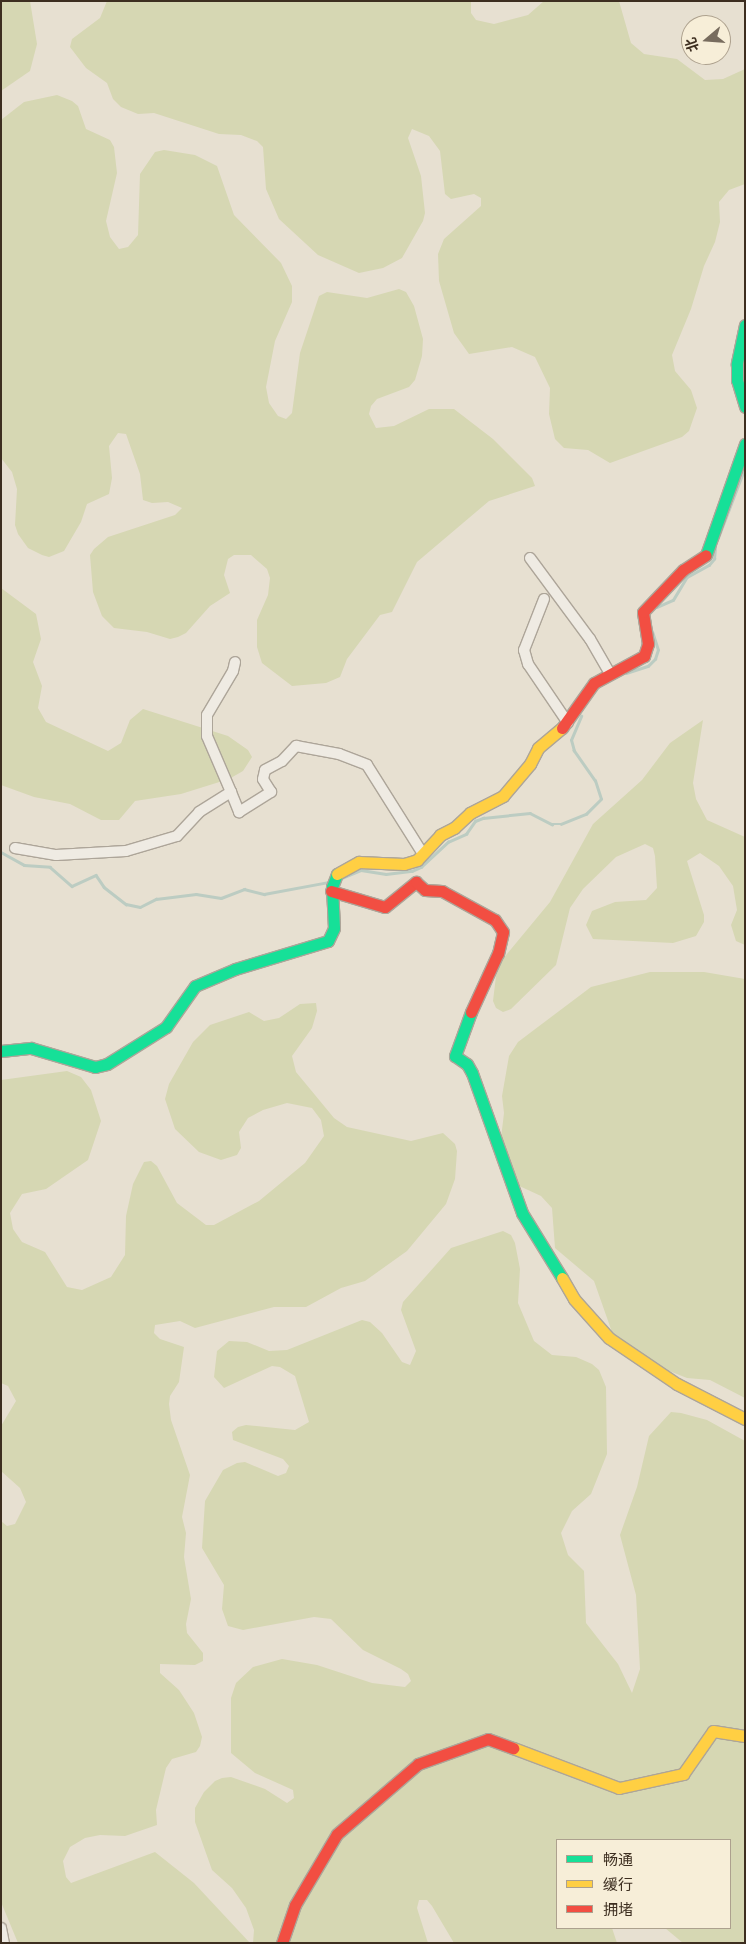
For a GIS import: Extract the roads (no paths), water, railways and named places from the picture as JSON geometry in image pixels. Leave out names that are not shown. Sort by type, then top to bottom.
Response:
[{"type":"street","points":[[745,325],[737,364],[737,380],[745,407]]},
{"type":"street","points":[[332,884],[359,862],[411,863],[423,854],[433,840],[454,828],[470,813],[497,802],[530,764],[538,748],[568,723],[588,690],[610,673],[644,656],[648,644],[643,612],[683,570],[707,554],[715,522],[745,444]]},
{"type":"street","points":[[530,558],[590,638],[610,673]]},
{"type":"street","points":[[544,599],[524,650],[528,664],[568,723]]},
{"type":"street","points":[[235,662],[233,672],[207,715],[207,736],[239,812],[271,792],[263,779],[265,770],[282,761],[296,746],[339,754],[367,766],[423,854]]},
{"type":"street","points":[[15,848],[56,855],[126,851],[177,836],[199,812],[231,792]]},
{"type":"street","points":[[332,884],[385,907],[416,882],[425,890],[442,891],[495,920],[503,932],[498,953],[463,1029],[455,1056],[467,1064],[472,1074],[522,1213],[574,1298],[608,1338],[677,1384],[745,1419]]},
{"type":"street","points":[[1,1051],[23,1047],[95,1067],[107,1064],[166,1027],[195,986],[235,969],[328,940],[334,928],[332,884]]},
{"type":"street","points":[[282,1943],[294,1905],[337,1834],[418,1764],[488,1739],[619,1788],[683,1774],[713,1731],[745,1736]]},
{"type":"street","points":[[1,1928],[4,1943]]},
{"type":"waterway","points":[[718,538],[745,467]]},
{"type":"waterway","points":[[657,607],[673,600],[687,577],[709,565],[714,559],[715,548]]},
{"type":"waterway","points":[[626,673],[648,666],[655,659],[658,650],[652,632]]},
{"type":"waterway","points":[[342,878],[361,870],[386,874],[412,871],[421,867],[448,842],[466,834],[475,821],[483,818],[530,813],[552,824],[561,824],[586,814],[601,799],[595,781],[574,751],[571,740],[581,716]]},
{"type":"waterway","points":[[1,852],[24,865],[50,867],[72,886],[96,875],[104,887],[126,904],[140,907],[156,899],[196,894],[221,898],[244,889],[264,894],[329,882]]}]
